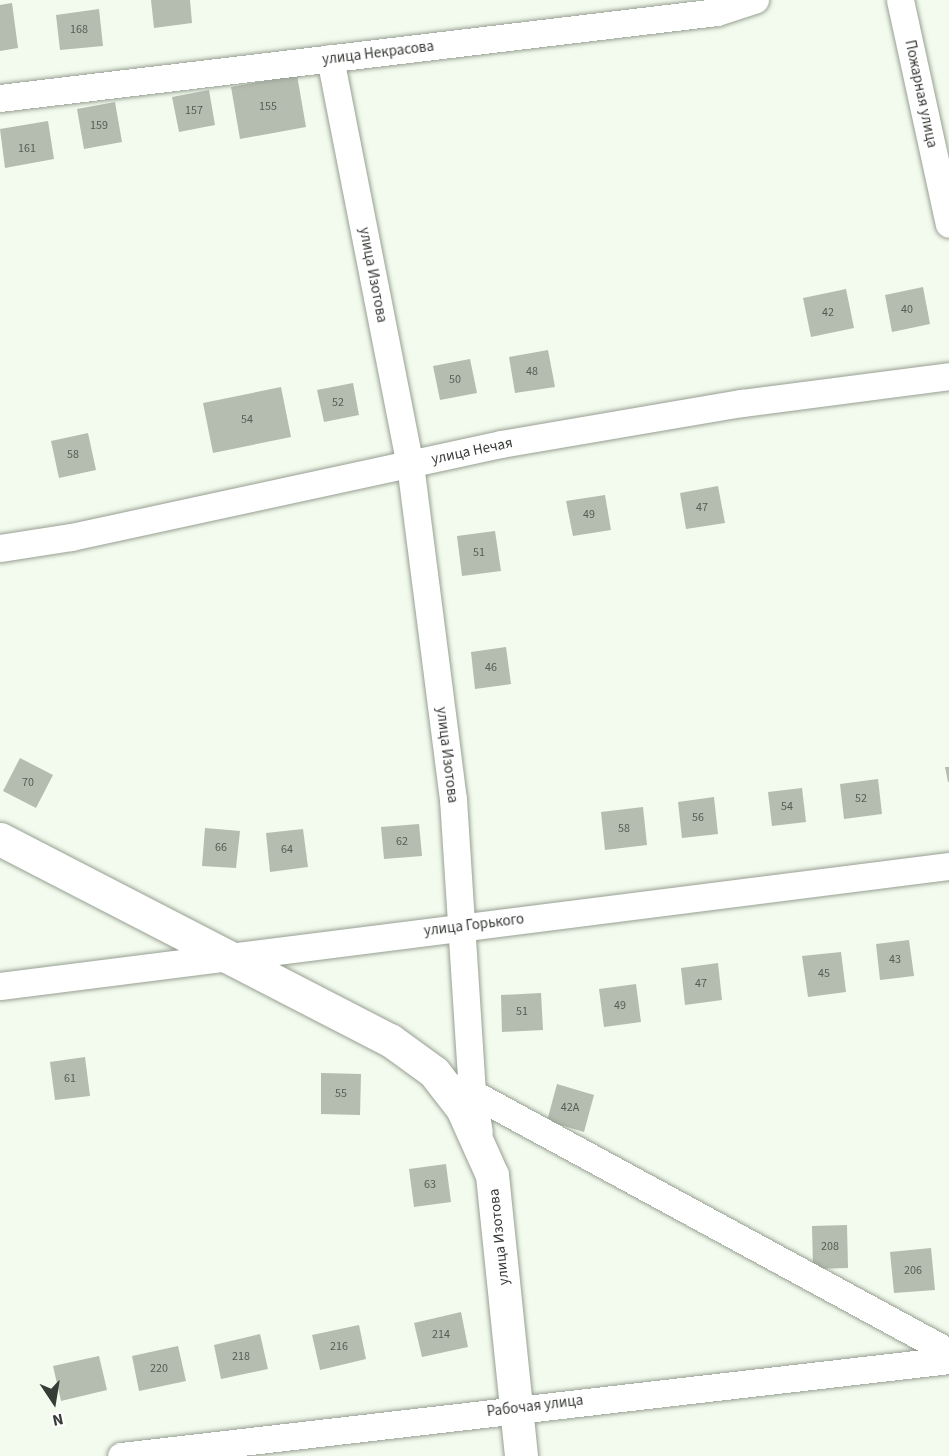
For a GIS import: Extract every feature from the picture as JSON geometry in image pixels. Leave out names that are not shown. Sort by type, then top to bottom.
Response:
[{"type":"main road","points":[[0,839],[390,1040],[434,1072],[462,1108],[480,1141]]},
{"type":"main road","name":"улица Изотова","points":[[480,1141],[492,1174],[520,1456]]},
{"type":"street","name":"улица Некрасова","points":[[0,98],[717,12],[755,0]]},
{"type":"street","name":"Пожарная улица","points":[[900,0],[949,224]]},
{"type":"street","name":"улица Изотова","points":[[330,58],[410,464],[453,799],[464,926],[472,1093],[480,1141]]},
{"type":"street","name":"улица Нечая","points":[[0,548],[72,537],[410,464],[742,402],[949,376]]},
{"type":"street","name":"улица Горького","points":[[0,986],[226,955],[949,866]]},
{"type":"street","points":[[434,1072],[949,1352]]},
{"type":"street","name":"Рабочая улица","points":[[121,1456],[516,1407],[949,1360]]},
{"type":"building","points":[[151,0],[190,0],[192,23],[154,28]]},
{"type":"building","points":[[12,3],[18,48],[0,51],[0,5]]},
{"type":"building","points":[[99,9],[103,46],[60,50],[56,15]]},
{"type":"building","points":[[297,75],[306,127],[240,139],[231,87]]},
{"type":"building","points":[[209,90],[215,125],[179,132],[172,97]]},
{"type":"building","points":[[115,102],[122,142],[84,149],[77,109]]},
{"type":"building","points":[[48,121],[54,159],[5,168],[0,129]]},
{"type":"building","points":[[923,287],[930,324],[892,332],[885,295]]},
{"type":"building","points":[[846,289],[854,328],[811,337],[803,298]]},
{"type":"building","points":[[548,350],[555,387],[515,393],[509,357]]},
{"type":"building","points":[[470,359],[477,393],[440,400],[433,366]]},
{"type":"building","points":[[353,383],[359,415],[324,422],[317,390]]},
{"type":"building","points":[[281,387],[291,437],[213,453],[203,403]]},
{"type":"building","points":[[88,433],[96,470],[59,478],[51,441]]},
{"type":"building","points":[[718,486],[725,523],[686,529],[680,493]]},
{"type":"building","points":[[605,495],[611,530],[573,536],[566,501]]},
{"type":"building","points":[[495,531],[501,571],[462,576],[457,536]]},
{"type":"building","points":[[506,647],[511,684],[475,689],[471,652]]},
{"type":"building","points":[[20,758],[53,775],[36,808],[3,791]]},
{"type":"building","points":[[945,767],[949,767],[949,782],[948,782]]},
{"type":"building","points":[[878,779],[882,814],[844,819],[840,784]]},
{"type":"building","points":[[802,788],[806,822],[772,826],[768,792]]},
{"type":"building","points":[[714,797],[718,834],[682,838],[678,802]]},
{"type":"building","points":[[643,807],[647,845],[605,850],[601,812]]},
{"type":"building","points":[[419,824],[422,856],[384,859],[381,827]]},
{"type":"building","points":[[205,828],[240,831],[236,868],[202,866]]},
{"type":"building","points":[[303,829],[308,867],[270,872],[266,833]]},
{"type":"building","points":[[909,940],[914,976],[880,980],[876,944]]},
{"type":"building","points":[[841,952],[846,992],[808,997],[802,956]]},
{"type":"building","points":[[718,963],[722,1000],[685,1005],[681,968]]},
{"type":"building","points":[[636,984],[641,1022],[604,1027],[599,989]]},
{"type":"building","points":[[541,993],[543,1030],[502,1032],[501,995]]},
{"type":"building","points":[[85,1057],[90,1096],[55,1100],[50,1062]]},
{"type":"building","points":[[321,1073],[361,1074],[360,1115],[321,1114]]},
{"type":"building","points":[[557,1084],[594,1095],[584,1132],[547,1121]]},
{"type":"building","points":[[446,1164],[451,1202],[414,1207],[409,1169]]},
{"type":"building","points":[[847,1225],[848,1268],[813,1269],[812,1226]]},
{"type":"building","points":[[931,1248],[935,1290],[894,1293],[890,1252]]},
{"type":"building","points":[[461,1312],[468,1347],[422,1357],[414,1323]]},
{"type":"building","points":[[359,1325],[366,1359],[320,1370],[312,1335]]},
{"type":"building","points":[[260,1334],[268,1369],[221,1379],[214,1345]]},
{"type":"building","points":[[178,1346],[186,1381],[139,1391],[132,1356]]},
{"type":"building","points":[[99,1356],[107,1390],[61,1401],[53,1366]]}]
